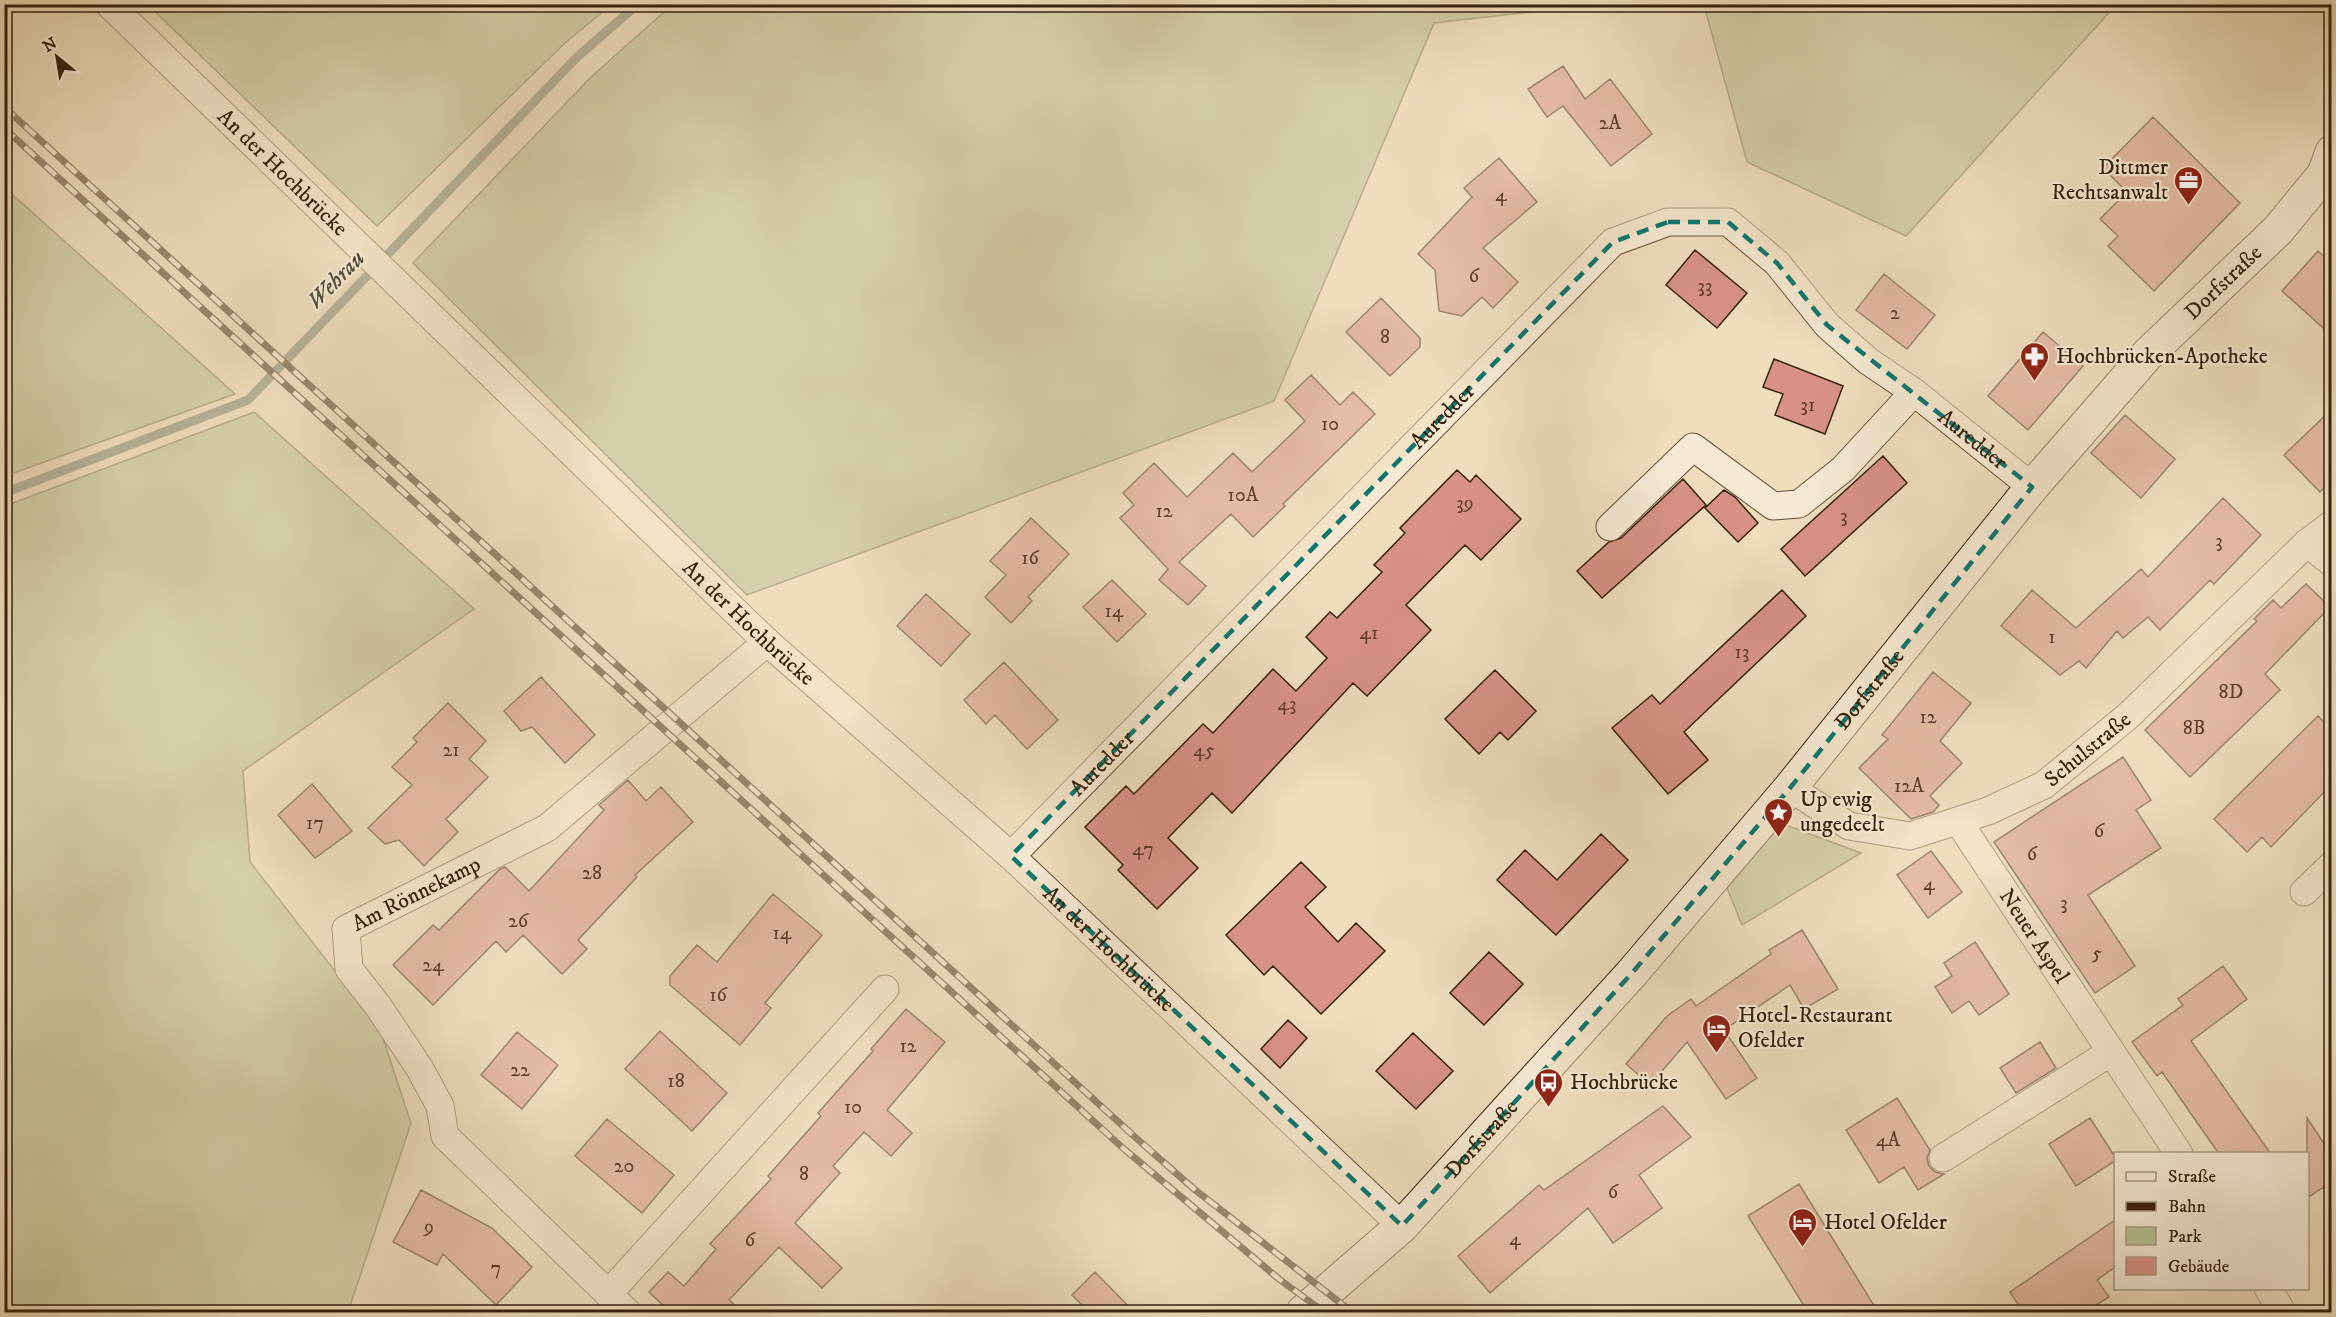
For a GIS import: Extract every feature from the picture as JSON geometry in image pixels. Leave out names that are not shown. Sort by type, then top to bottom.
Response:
[{"type":"main road","name":"Dorfstraße","points":[[1303,1312],[1402,1226],[1617,990],[1790,788],[2032,487],[2147,355],[2278,230],[2324,174],[2331,152]]},
{"type":"street","name":"An der Hochbrücke","points":[[110,4],[360,250],[767,642],[1011,856],[1402,1226]]},
{"type":"street","name":"Auredder","points":[[1011,856],[1613,242],[1668,222],[1728,222],[1777,263],[1827,325],[1868,361],[1914,392],[2032,487]]},
{"type":"street","points":[[1610,527],[1693,447],[1773,506],[1798,504],[1843,470],[1914,392]]},
{"type":"street","name":"Schulstraße","points":[[1790,788],[1849,826],[1910,837],[1988,811],[2044,785],[2128,716],[2307,543],[2331,524]]},
{"type":"street","points":[[2307,543],[2331,563]]},
{"type":"street","name":"Am Rönnekamp","points":[[767,642],[548,828],[346,929],[349,969],[378,1006],[420,1070],[440,1106],[445,1136],[618,1303],[885,989]]},
{"type":"street","name":"Neuer Aspel","points":[[1958,820],[2178,1152]]},
{"type":"street","points":[[2304,892],[2331,866]]},
{"type":"street","points":[[1943,1158],[2112,1052]]},
{"type":"street","points":[[2269,1290],[2282,1312]]},
{"type":"highlighted area","points":[[1668,222],[1728,222],[1777,263],[1827,325],[2032,487],[1790,788],[1632,973],[1402,1226],[1011,856],[1613,242]]},
{"type":"green space","points":[[1704,4],[2116,5],[1906,236],[1747,162]]},
{"type":"green space","points":[[148,5],[611,5],[566,42],[377,226]]},
{"type":"green space","points":[[672,5],[1591,5],[1434,23],[1274,401],[747,595],[413,263],[591,77]]},
{"type":"green space","points":[[5,188],[235,394],[5,476]]},
{"type":"green space","points":[[254,412],[474,609],[243,771],[250,862],[380,1029],[411,1123],[348,1312],[5,1312],[5,506]]},
{"type":"green space","points":[[1775,821],[1861,853],[1742,925],[1723,878]]},
{"type":"building","points":[[1563,66],[1585,99],[1610,79],[1652,134],[1611,166],[1563,106],[1547,117],[1528,89]]},
{"type":"building","name":"Dittmer Rechtsanwalt","points":[[2153,117],[2240,203],[2154,291],[2108,246],[2118,236],[2100,219],[2127,192],[2103,168]]},
{"type":"building","points":[[1499,158],[1537,202],[1483,248],[1518,282],[1493,308],[1482,297],[1462,316],[1439,311],[1435,270],[1418,254],[1472,197],[1464,188]]},
{"type":"building","points":[[1695,250],[1747,293],[1717,328],[1666,285]]},
{"type":"building","points":[[2318,251],[2331,263],[2331,335],[2282,291]]},
{"type":"building","points":[[1884,274],[1935,315],[1907,349],[1856,310]]},
{"type":"building","points":[[1381,298],[1420,338],[1420,347],[1390,376],[1346,332]]},
{"type":"building","name":"Hochbrücken-Apotheke","points":[[2043,332],[2083,366],[2028,430],[1988,396]]},
{"type":"building","points":[[1774,359],[1843,386],[1825,434],[1775,415],[1783,394],[1763,387]]},
{"type":"building","points":[[1311,375],[1340,405],[1353,392],[1375,414],[1283,504],[1285,506],[1253,537],[1231,514],[1179,562],[1206,586],[1188,605],[1159,580],[1168,569],[1120,518],[1134,505],[1123,493],[1154,463],[1187,497],[1233,453],[1252,472],[1305,421],[1285,400]]},
{"type":"building","points":[[2331,410],[2331,481],[2320,492],[2284,455]]},
{"type":"building","points":[[2125,415],[2175,459],[2141,498],[2091,453]]},
{"type":"building","points":[[1883,456],[1907,483],[1805,576],[1781,549]]},
{"type":"building","points":[[1457,470],[1470,482],[1476,475],[1521,519],[1481,560],[1465,545],[1406,605],[1431,630],[1367,696],[1353,683],[1232,813],[1212,793],[1168,838],[1198,868],[1157,909],[1118,870],[1123,865],[1085,827],[1126,786],[1134,794],[1203,724],[1213,733],[1273,669],[1296,691],[1327,658],[1306,637],[1330,612],[1337,618],[1382,572],[1374,565],[1405,533],[1400,528]]},
{"type":"building","points":[[1683,479],[1706,505],[1602,598],[1577,571],[1609,542],[1621,538]]},
{"type":"building","points":[[1724,490],[1735,497],[1758,523],[1738,542],[1705,508]]},
{"type":"building","points":[[2223,498],[2261,535],[2214,584],[2210,580],[2160,630],[2148,617],[2123,638],[2117,631],[2086,668],[2079,661],[2060,675],[2001,626],[2032,590],[2076,628],[2141,569],[2148,577]]},
{"type":"building","points":[[1031,518],[1069,554],[1028,597],[1032,601],[1011,623],[985,597],[1006,575],[990,561]]},
{"type":"building","points":[[1112,580],[1146,614],[1117,642],[1083,607]]},
{"type":"building","points":[[2306,584],[2330,607],[2265,674],[2280,690],[2190,777],[2145,730],[2257,621],[2254,619],[2273,600],[2281,608]]},
{"type":"building","points":[[1782,590],[1806,616],[1684,732],[1708,760],[1668,794],[1612,728],[1652,695],[1660,704]]},
{"type":"building","points":[[926,594],[970,634],[941,666],[897,626]]},
{"type":"building","points":[[1004,662],[1058,720],[1027,749],[995,715],[986,724],[964,700]]},
{"type":"building","points":[[1495,670],[1536,711],[1508,740],[1500,732],[1479,754],[1445,719]]},
{"type":"building","points":[[1933,672],[1971,703],[1940,741],[1962,763],[1930,796],[1939,805],[1933,812],[1911,819],[1859,768],[1888,739],[1882,735]]},
{"type":"building","points":[[541,677],[595,735],[565,763],[532,727],[521,731],[504,711]]},
{"type":"building","points":[[448,703],[486,741],[469,759],[488,777],[446,819],[458,832],[424,866],[399,840],[385,844],[368,828],[412,785],[392,767],[417,742],[413,738]]},
{"type":"building","points":[[2318,716],[2331,729],[2331,785],[2271,847],[2262,837],[2247,852],[2214,819]]},
{"type":"building","points":[[2123,757],[2151,800],[2136,810],[2161,848],[2088,895],[2135,966],[2095,993],[1994,842]]},
{"type":"building","points":[[628,780],[646,801],[661,787],[693,822],[635,875],[637,877],[578,940],[587,949],[562,974],[523,935],[506,952],[496,941],[433,1005],[393,965],[433,925],[439,930],[500,869],[505,867],[529,891],[604,810],[599,805]]},
{"type":"building","points":[[312,784],[352,831],[315,858],[278,815]]},
{"type":"building","points":[[1601,834],[1628,860],[1556,935],[1497,880],[1525,850],[1557,880]]},
{"type":"building","points":[[1931,851],[1962,892],[1928,918],[1897,875]]},
{"type":"building","points":[[1301,862],[1326,887],[1305,907],[1338,942],[1356,923],[1385,951],[1321,1014],[1273,966],[1264,975],[1226,935]]},
{"type":"building","points":[[773,894],[822,935],[765,1003],[771,1008],[740,1045],[670,985],[670,976],[697,945],[717,962]]},
{"type":"building","points":[[1802,930],[1838,989],[1804,1009],[1790,985],[1724,1030],[1757,1078],[1726,1099],[1687,1042],[1650,1085],[1626,1064],[1667,1016],[1691,999],[1696,1006],[1771,954],[1769,950]]},
{"type":"building","points":[[1975,942],[2009,994],[1979,1015],[1969,1001],[1952,1013],[1935,987],[1952,976],[1944,963]]},
{"type":"building","points":[[1489,952],[1523,984],[1484,1025],[1450,993]]},
{"type":"building","points":[[2223,966],[2247,999],[2191,1041],[2270,1152],[2218,1152],[2162,1072],[2157,1076],[2132,1042],[2183,1005],[2178,999]]},
{"type":"building","points":[[906,1009],[945,1042],[887,1110],[912,1133],[891,1156],[864,1132],[833,1166],[840,1173],[795,1223],[842,1268],[822,1288],[779,1247],[729,1300],[742,1312],[670,1312],[649,1292],[668,1272],[684,1286],[716,1249],[710,1244],[771,1179],[768,1176],[821,1116],[818,1113],[873,1051],[871,1049]]},
{"type":"building","points":[[1288,1020],[1307,1038],[1280,1068],[1261,1049]]},
{"type":"building","points":[[660,1031],[727,1093],[692,1131],[625,1069]]},
{"type":"building","points":[[517,1032],[558,1065],[522,1109],[481,1075]]},
{"type":"building","points":[[1413,1033],[1453,1071],[1416,1109],[1376,1071]]},
{"type":"building","points":[[2040,1042],[2056,1068],[2016,1093],[2000,1068]]},
{"type":"building","points":[[1897,1098],[1930,1150],[1927,1158],[1929,1166],[1935,1172],[1944,1174],[1918,1190],[1904,1167],[1879,1183],[1846,1130]]},
{"type":"building","points":[[1663,1106],[1691,1137],[1639,1175],[1662,1208],[1613,1243],[1588,1208],[1490,1293],[1458,1256],[1539,1185],[1544,1190]]},
{"type":"building","points":[[2090,1118],[2114,1155],[2114,1162],[2076,1186],[2049,1144]]},
{"type":"building","points":[[2307,1118],[2331,1154],[2331,1182],[2309,1197],[2309,1152],[2307,1152]]},
{"type":"building","points":[[607,1119],[674,1175],[642,1213],[575,1156]]},
{"type":"building","name":"Hotel Ofelder","points":[[1799,1184],[1878,1312],[1808,1312],[1748,1216]]},
{"type":"building","points":[[421,1190],[492,1228],[532,1267],[496,1305],[443,1254],[437,1265],[393,1242]]},
{"type":"building","points":[[2114,1221],[2114,1268],[2097,1280],[2109,1297],[2085,1312],[2023,1312],[2010,1292]]},
{"type":"building","points":[[1095,1272],[1134,1312],[1089,1312],[1072,1295]]},
{"type":"waterway","name":"Wehrau","points":[[4,493],[248,400],[576,58],[638,4]]},
{"type":"railway","points":[[4,107],[1135,1137],[1194,1189],[1352,1312]]},
{"type":"railway","points":[[4,128],[1124,1149],[1279,1279],[1324,1312]]},
{"type":"place","name":"Dittmer Rechtsanwalt","points":[[2189,206]]},
{"type":"place","name":"Hochbrücken-Apotheke","points":[[2035,382]]},
{"type":"place","name":"Up ewig ungedeelt","points":[[1779,838]]},
{"type":"place","name":"Hotel-Restaurant Ofelder","points":[[1717,1054]]},
{"type":"place","name":"Hochbrücke","points":[[1549,1108]]},
{"type":"place","name":"Hotel Ofelder","points":[[1803,1248]]}]
